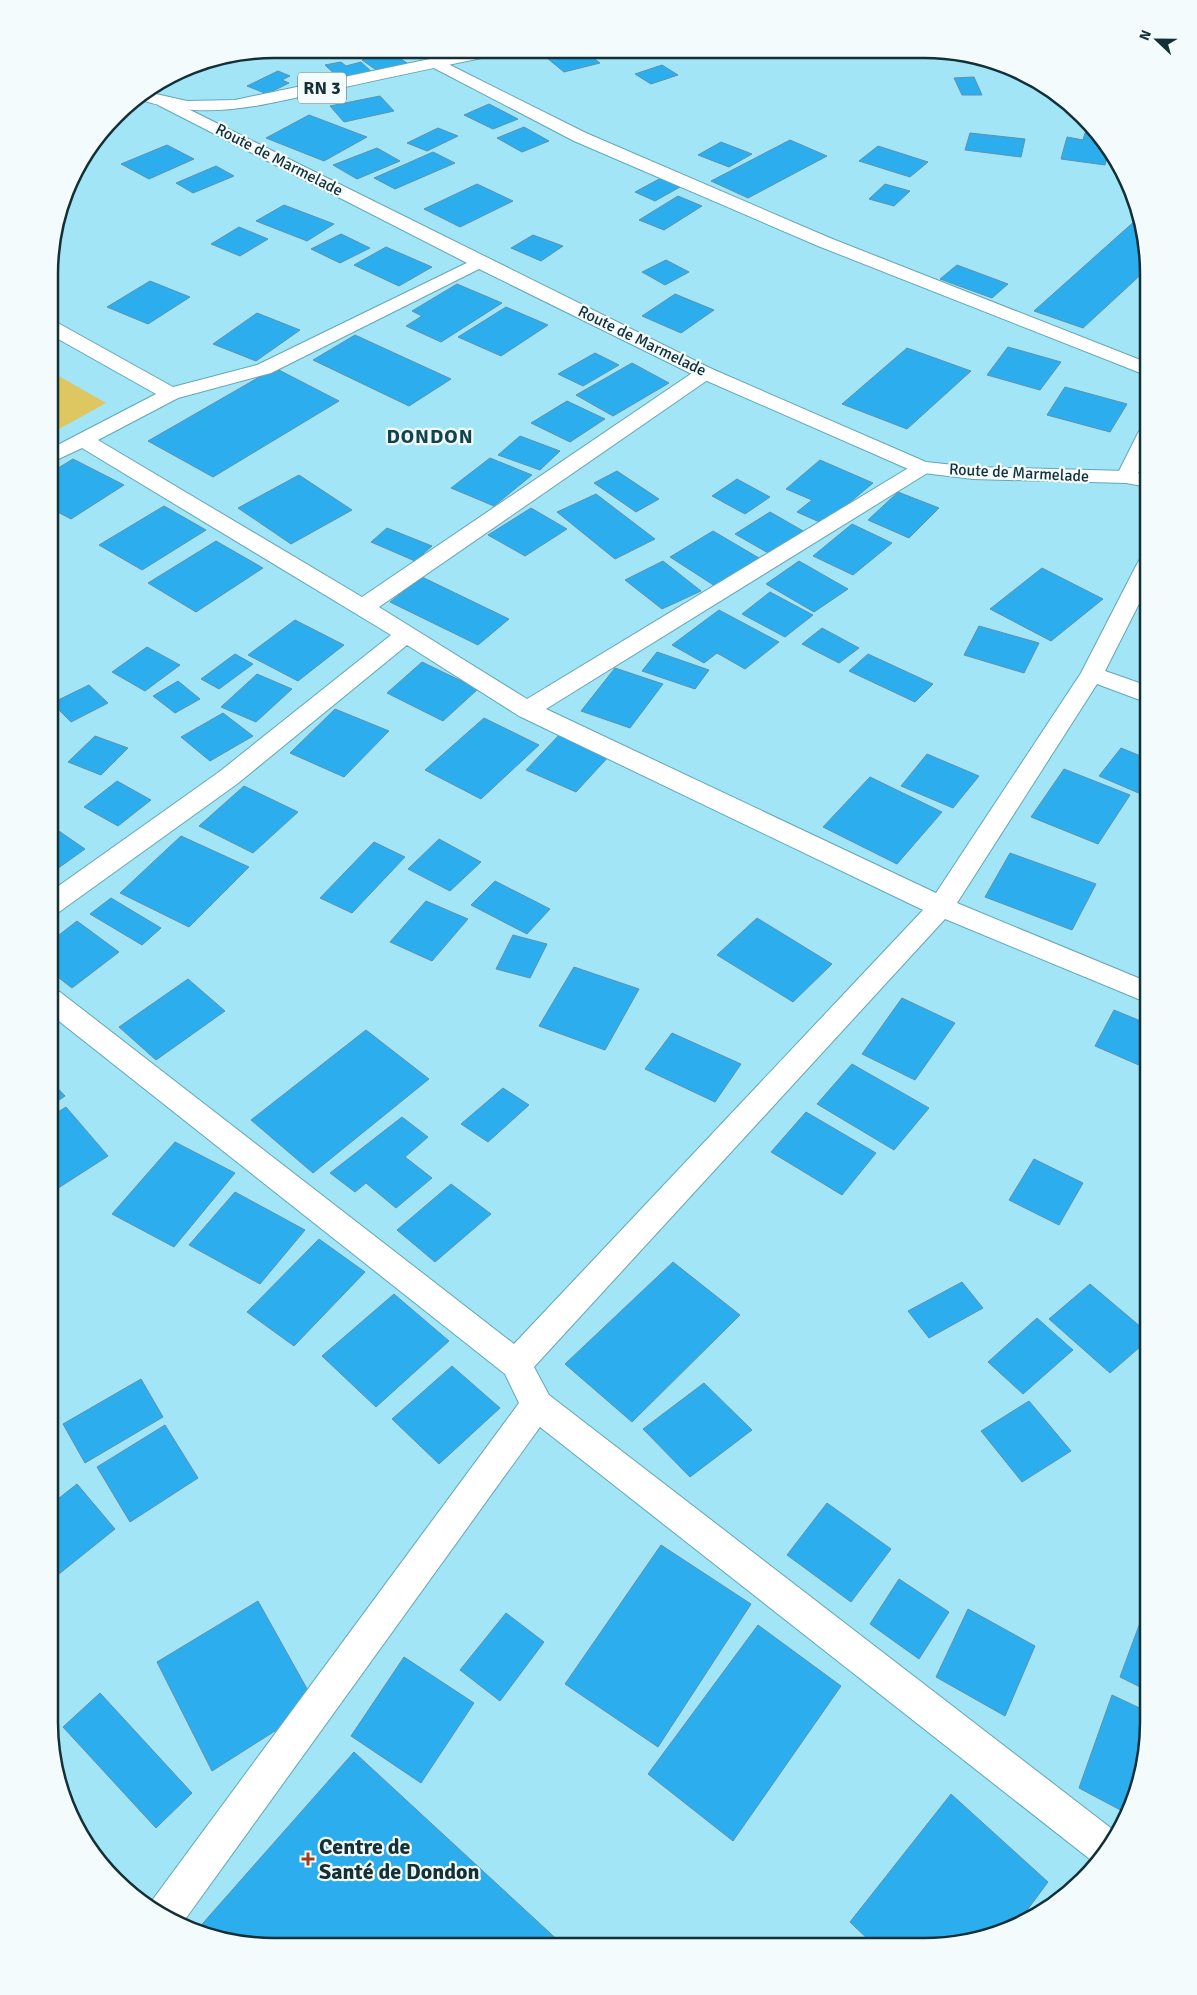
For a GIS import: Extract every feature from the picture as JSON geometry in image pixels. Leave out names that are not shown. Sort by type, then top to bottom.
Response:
[{"type":"street","name":"RN 3","points":[[149,97],[164,102],[200,107],[235,105],[463,58]]},
{"type":"street","points":[[438,64],[580,137],[815,238],[1140,367]]},
{"type":"street","name":"Route de Marmelade","points":[[164,102],[479,262],[705,373],[922,468],[1140,480]]},
{"type":"street","points":[[58,453],[171,394],[264,369],[479,262]]},
{"type":"street","points":[[58,331],[171,394]]},
{"type":"street","points":[[363,607],[705,373]]},
{"type":"street","points":[[83,440],[363,607],[527,710],[941,907],[1140,991]]},
{"type":"street","points":[[1126,478],[1140,449]]},
{"type":"street","points":[[527,710],[922,468]]},
{"type":"street","points":[[516,1364],[941,907],[1092,674],[1140,580]]},
{"type":"street","points":[[58,899],[228,778],[406,634]]},
{"type":"street","points":[[1092,674],[1140,691]]},
{"type":"street","points":[[58,1004],[516,1364],[536,1405],[1100,1845]]},
{"type":"street","points":[[168,1910],[536,1405]]},
{"type":"shaded area","points":[[58,376],[106,403],[58,430]]},
{"type":"building","points":[[368,58],[400,58],[407,63],[379,72],[362,60]]},
{"type":"building","points":[[547,58],[593,58],[600,63],[564,72]]},
{"type":"building","points":[[341,62],[346,66],[361,62],[373,73],[341,80],[325,65]]},
{"type":"building","points":[[662,65],[678,75],[651,84],[635,74]]},
{"type":"building","points":[[278,71],[290,76],[282,80],[289,83],[267,94],[247,86]]},
{"type":"building","points":[[974,77],[982,95],[962,95],[954,78]]},
{"type":"building","points":[[380,96],[394,111],[344,122],[330,106]]},
{"type":"building","points":[[489,104],[518,119],[493,129],[464,115]]},
{"type":"building","points":[[309,115],[367,137],[324,161],[266,138]]},
{"type":"building","points":[[524,127],[549,141],[522,152],[497,138]]},
{"type":"building","points":[[438,128],[458,136],[427,151],[407,143]]},
{"type":"building","points":[[970,133],[1025,139],[1021,157],[965,150]]},
{"type":"building","points":[[1085,133],[1088,134],[1107,159],[1105,165],[1061,159],[1067,137],[1083,140]]},
{"type":"building","points":[[790,140],[827,156],[748,198],[711,181]]},
{"type":"building","points":[[721,142],[752,154],[729,167],[698,155]]},
{"type":"building","points":[[167,145],[194,159],[149,179],[121,164]]},
{"type":"building","points":[[878,146],[928,162],[910,177],[859,161]]},
{"type":"building","points":[[377,148],[400,161],[357,179],[333,165]]},
{"type":"building","points":[[433,152],[455,163],[395,189],[374,178]]},
{"type":"building","points":[[216,166],[234,176],[193,193],[176,183]]},
{"type":"building","points":[[661,178],[680,187],[655,201],[635,192]]},
{"type":"building","points":[[477,184],[513,201],[460,227],[424,209]]},
{"type":"building","points":[[885,184],[910,191],[894,206],[869,199]]},
{"type":"building","points":[[678,196],[702,206],[664,230],[639,220]]},
{"type":"building","points":[[284,205],[334,224],[307,241],[256,221]]},
{"type":"building","points":[[1133,223],[1138,246],[1140,275],[1083,328],[1034,311]]},
{"type":"building","points":[[239,227],[268,239],[240,256],[211,244]]},
{"type":"building","points":[[341,234],[370,248],[340,263],[311,249]]},
{"type":"building","points":[[533,235],[563,246],[541,261],[511,248]]},
{"type":"building","points":[[386,247],[432,267],[399,286],[354,265]]},
{"type":"building","points":[[666,260],[689,272],[665,285],[642,272]]},
{"type":"building","points":[[957,265],[1008,284],[992,298],[940,279]]},
{"type":"building","points":[[150,281],[190,297],[148,324],[107,307]]},
{"type":"building","points":[[457,284],[502,303],[441,342],[406,326],[422,316],[412,311]]},
{"type":"building","points":[[675,294],[714,310],[681,333],[642,316]]},
{"type":"building","points":[[506,307],[548,325],[501,356],[458,337]]},
{"type":"building","points":[[257,313],[300,330],[256,361],[213,344]]},
{"type":"building","points":[[355,335],[451,379],[409,406],[313,360]]},
{"type":"building","points":[[1008,347],[1061,362],[1040,390],[987,375]]},
{"type":"building","points":[[907,348],[971,371],[907,429],[842,404]]},
{"type":"building","points":[[595,353],[619,365],[583,386],[558,374]]},
{"type":"building","points":[[632,363],[669,383],[613,416],[576,395]]},
{"type":"building","points":[[275,368],[339,401],[213,477],[148,441]]},
{"type":"building","points":[[1065,387],[1127,404],[1110,432],[1047,415]]},
{"type":"building","points":[[567,401],[605,419],[570,442],[531,423]]},
{"type":"building","points":[[520,436],[560,451],[540,470],[498,455]]},
{"type":"building","points":[[490,458],[532,475],[494,506],[451,488]]},
{"type":"building","points":[[73,459],[124,485],[71,519],[58,512],[58,468]]},
{"type":"building","points":[[820,460],[873,483],[824,524],[797,512],[812,500],[786,489]]},
{"type":"building","points":[[617,471],[659,499],[636,512],[594,483]]},
{"type":"building","points":[[299,475],[352,510],[291,544],[238,508]]},
{"type":"building","points":[[737,479],[770,497],[745,514],[712,496]]},
{"type":"building","points":[[898,492],[939,508],[909,538],[868,520]]},
{"type":"building","points":[[596,494],[655,539],[615,559],[557,512]]},
{"type":"building","points":[[164,506],[206,530],[142,570],[99,545]]},
{"type":"building","points":[[531,508],[567,529],[525,556],[488,535]]},
{"type":"building","points":[[770,512],[805,532],[770,554],[735,534]]},
{"type":"building","points":[[852,524],[892,543],[853,575],[813,556]]},
{"type":"building","points":[[387,528],[432,546],[415,561],[371,542]]},
{"type":"building","points":[[713,531],[759,558],[715,586],[670,557]]},
{"type":"building","points":[[216,541],[263,568],[196,612],[148,583]]},
{"type":"building","points":[[663,561],[701,591],[662,609],[625,580]]},
{"type":"building","points":[[799,561],[848,589],[814,612],[766,584]]},
{"type":"building","points":[[1042,568],[1103,599],[1051,641],[990,609]]},
{"type":"building","points":[[422,577],[509,619],[478,645],[390,602]]},
{"type":"building","points":[[770,592],[813,615],[785,637],[742,614]]},
{"type":"building","points":[[719,610],[779,642],[745,669],[717,653],[704,663],[672,645]]},
{"type":"building","points":[[295,620],[344,645],[298,681],[248,655]]},
{"type":"building","points":[[979,626],[1039,643],[1024,673],[964,655]]},
{"type":"building","points":[[822,628],[859,648],[839,663],[802,644]]},
{"type":"building","points":[[147,647],[180,665],[145,691],[112,672]]},
{"type":"building","points":[[657,652],[709,670],[695,689],[642,671]]},
{"type":"building","points":[[235,654],[253,664],[219,689],[201,679]]},
{"type":"building","points":[[868,654],[933,684],[915,702],[849,671]]},
{"type":"building","points":[[422,662],[478,689],[443,721],[387,693]]},
{"type":"building","points":[[615,668],[663,684],[630,728],[581,711]]},
{"type":"building","points":[[257,674],[292,689],[256,722],[221,707]]},
{"type":"building","points":[[178,681],[200,699],[175,713],[153,696]]},
{"type":"building","points":[[89,685],[108,703],[71,722],[58,709],[58,700]]},
{"type":"building","points":[[335,709],[389,731],[344,777],[290,753]]},
{"type":"building","points":[[223,713],[253,736],[210,761],[181,737]]},
{"type":"building","points":[[484,718],[539,745],[481,799],[425,770]]},
{"type":"building","points":[[561,733],[611,754],[576,792],[526,770]]},
{"type":"building","points":[[95,736],[128,748],[101,775],[68,762]]},
{"type":"building","points":[[1121,748],[1140,756],[1140,794],[1099,776]]},
{"type":"building","points":[[927,754],[979,776],[953,808],[901,786]]},
{"type":"building","points":[[1064,769],[1130,795],[1098,844],[1031,817]]},
{"type":"building","points":[[870,777],[942,812],[897,864],[823,827]]},
{"type":"building","points":[[117,781],[151,800],[118,826],[84,807]]},
{"type":"building","points":[[244,786],[298,812],[253,853],[199,826]]},
{"type":"building","points":[[58,830],[85,849],[58,868]]},
{"type":"building","points":[[181,836],[249,867],[189,927],[120,893]]},
{"type":"building","points":[[439,839],[481,862],[450,891],[408,869]]},
{"type":"building","points":[[374,842],[405,857],[352,913],[320,898]]},
{"type":"building","points":[[1010,853],[1096,884],[1072,930],[985,897]]},
{"type":"building","points":[[495,881],[550,909],[527,934],[471,905]]},
{"type":"building","points":[[111,898],[161,928],[142,945],[90,914]]},
{"type":"building","points":[[426,901],[468,919],[432,961],[390,942]]},
{"type":"building","points":[[757,918],[832,964],[793,1002],[717,955]]},
{"type":"building","points":[[77,921],[119,952],[72,988],[58,977],[58,936]]},
{"type":"building","points":[[513,935],[547,944],[530,978],[496,969]]},
{"type":"building","points":[[574,967],[639,989],[605,1050],[539,1026]]},
{"type":"building","points":[[188,979],[225,1011],[156,1060],[119,1027]]},
{"type":"building","points":[[902,998],[955,1023],[915,1080],[862,1054]]},
{"type":"building","points":[[1114,1010],[1140,1021],[1140,1066],[1095,1046]]},
{"type":"building","points":[[366,1030],[429,1079],[313,1173],[251,1120]]},
{"type":"building","points":[[672,1033],[741,1064],[715,1102],[645,1069]]},
{"type":"building","points":[[852,1064],[929,1108],[894,1150],[817,1104]]},
{"type":"building","points":[[503,1088],[529,1105],[488,1142],[461,1124]]},
{"type":"building","points":[[58,1089],[65,1096],[58,1101]]},
{"type":"building","points":[[66,1107],[108,1156],[58,1188],[58,1112]]},
{"type":"building","points":[[806,1112],[876,1153],[842,1195],[771,1152]]},
{"type":"building","points":[[402,1117],[428,1137],[405,1157],[432,1178],[396,1208],[366,1183],[355,1192],[330,1173]]},
{"type":"building","points":[[175,1142],[235,1173],[174,1247],[112,1214]]},
{"type":"building","points":[[1034,1159],[1083,1183],[1059,1225],[1009,1200]]},
{"type":"building","points":[[451,1184],[491,1214],[435,1262],[397,1230]]},
{"type":"building","points":[[235,1192],[305,1230],[260,1284],[189,1245]]},
{"type":"building","points":[[319,1239],[365,1272],[294,1346],[247,1312]]},
{"type":"building","points":[[673,1262],[740,1315],[632,1422],[565,1364]]},
{"type":"building","points":[[962,1282],[983,1308],[929,1338],[908,1311]]},
{"type":"building","points":[[1090,1284],[1140,1326],[1140,1347],[1110,1373],[1049,1319]]},
{"type":"building","points":[[394,1294],[449,1341],[376,1407],[322,1356]]},
{"type":"building","points":[[1037,1318],[1073,1350],[1023,1394],[988,1362]]},
{"type":"building","points":[[452,1366],[500,1408],[439,1464],[392,1419]]},
{"type":"building","points":[[141,1379],[163,1417],[85,1463],[63,1424]]},
{"type":"building","points":[[704,1383],[752,1430],[690,1477],[643,1429]]},
{"type":"building","points":[[1029,1401],[1071,1451],[1022,1482],[981,1431]]},
{"type":"building","points":[[165,1425],[198,1478],[130,1522],[97,1467]]},
{"type":"building","points":[[77,1484],[115,1529],[58,1575],[58,1499]]},
{"type":"building","points":[[827,1503],[891,1549],[851,1602],[787,1555]]},
{"type":"building","points":[[661,1545],[751,1604],[658,1747],[565,1684]]},
{"type":"building","points":[[899,1579],[949,1612],[919,1659],[870,1624]]},
{"type":"building","points":[[258,1601],[316,1705],[212,1771],[157,1662]]},
{"type":"building","points":[[968,1609],[1035,1646],[1005,1716],[936,1677]]},
{"type":"building","points":[[506,1613],[544,1642],[500,1701],[460,1670]]},
{"type":"building","points":[[1140,1623],[1140,1687],[1120,1677]]},
{"type":"building","points":[[758,1625],[841,1686],[733,1841],[648,1774]]},
{"type":"building","points":[[404,1657],[474,1703],[421,1783],[351,1736]]},
{"type":"building","points":[[100,1693],[192,1793],[156,1828],[63,1727]]},
{"type":"building","points":[[1112,1695],[1140,1708],[1138,1749],[1128,1791],[1120,1810],[1079,1788]]},
{"type":"building","points":[[354,1752],[555,1938],[274,1938],[246,1936],[201,1925]]},
{"type":"building","points":[[951,1794],[1048,1882],[1026,1911],[993,1926],[951,1936],[867,1938],[850,1922]]},
{"type":"place","name":"Centre de Santé de Dondon","points":[[308,1859]]},
{"type":"district","name":"DONDON","points":[[430,436]]}]
